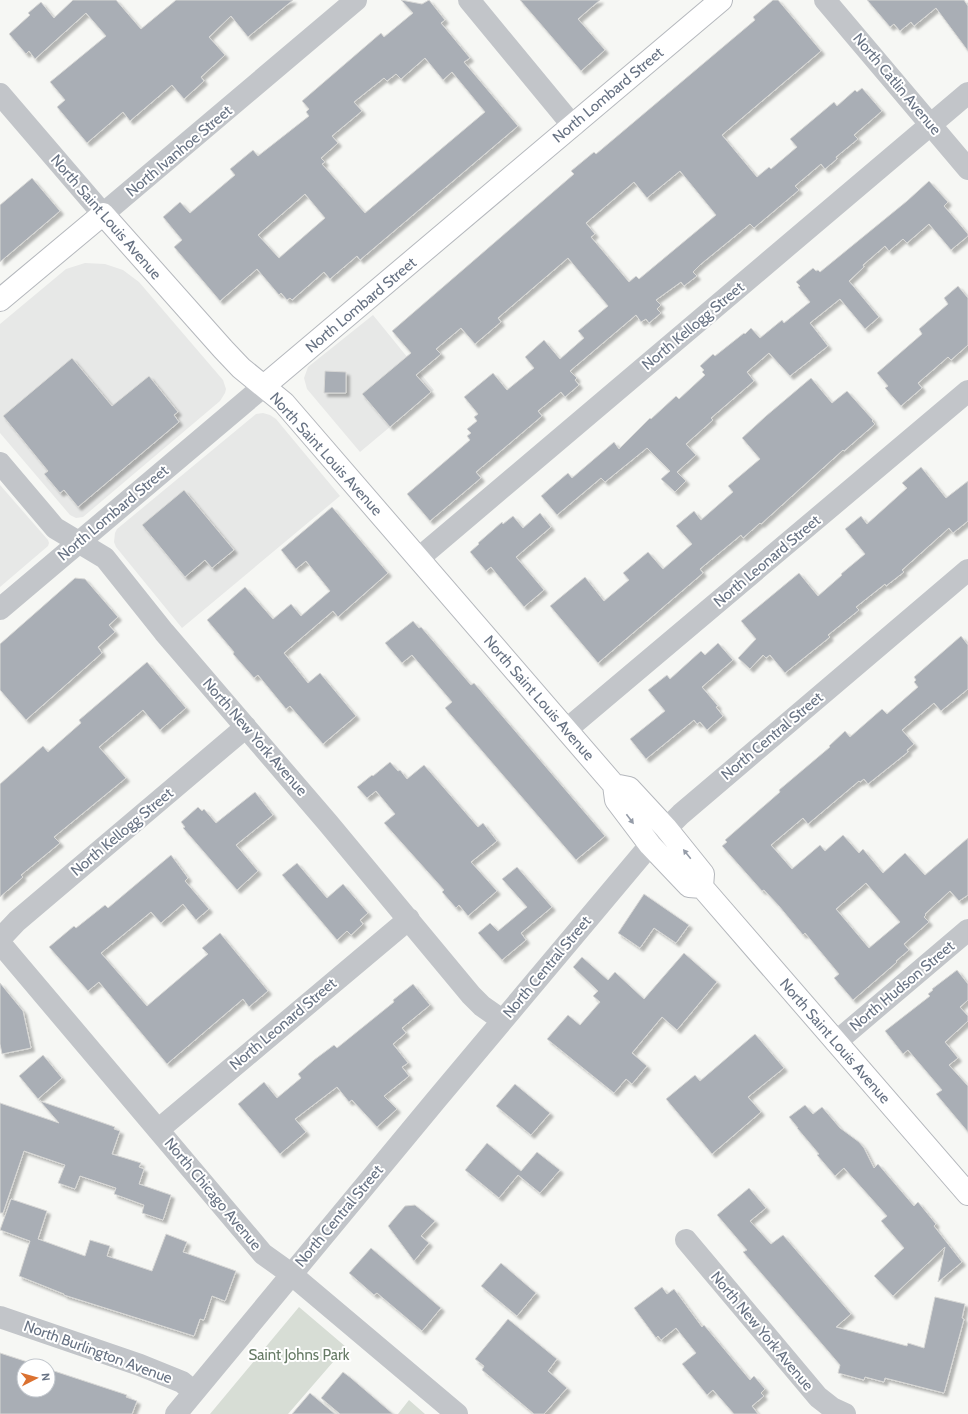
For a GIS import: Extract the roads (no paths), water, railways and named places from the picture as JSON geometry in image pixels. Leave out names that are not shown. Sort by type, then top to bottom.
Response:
[{"type":"main road","name":"North Lombard Street","points":[[264,386],[721,0]]},
{"type":"main road","name":"North Ivanhoe Street","points":[[0,300],[103,214]]},
{"type":"main road","name":"North Saint Louis Avenue","points":[[103,214],[241,368],[284,403],[614,785],[616,800],[650,845],[689,886],[702,887],[968,1194]]},
{"type":"main road","points":[[614,785],[630,788],[666,828],[703,874],[702,887]]},
{"type":"street","name":"North Ivanhoe Street","points":[[103,214],[356,0]]},
{"type":"street","points":[[468,0],[572,126]]},
{"type":"street","name":"North Catlin Avenue","points":[[825,0],[968,169]]},
{"type":"street","name":"North Kellogg Street","points":[[419,558],[968,93]]},
{"type":"street","name":"North Saint Louis Avenue","points":[[0,94],[103,214]]},
{"type":"street","name":"North Lombard Street","points":[[0,609],[264,386]]},
{"type":"street","name":"North Leonard Street","points":[[566,730],[968,391]]},
{"type":"street","name":"North New York Avenue","points":[[0,463],[55,528],[105,558],[164,632],[409,919],[471,995],[482,1006],[502,1020]]},
{"type":"street","name":"North Central Street","points":[[176,1414],[502,1020],[650,845],[687,809],[968,570]]},
{"type":"street","name":"North Kellogg Street","points":[[0,939],[17,921],[246,727]]},
{"type":"street","name":"North Leonard Street","points":[[158,1130],[409,919]]},
{"type":"street","name":"North Hudson Street","points":[[836,1042],[968,930]]},
{"type":"street","name":"North Chicago Avenue","points":[[0,943],[263,1254],[291,1274],[457,1414]]},
{"type":"street","name":"North New York Avenue","points":[[686,1240],[818,1397],[832,1408],[845,1414]]},
{"type":"street","name":"North Burlington Avenue","points":[[0,1317],[140,1365],[182,1382],[194,1392]]},
{"type":"park label","name":"Saint Johns Park","points":[[299,1355]]}]
